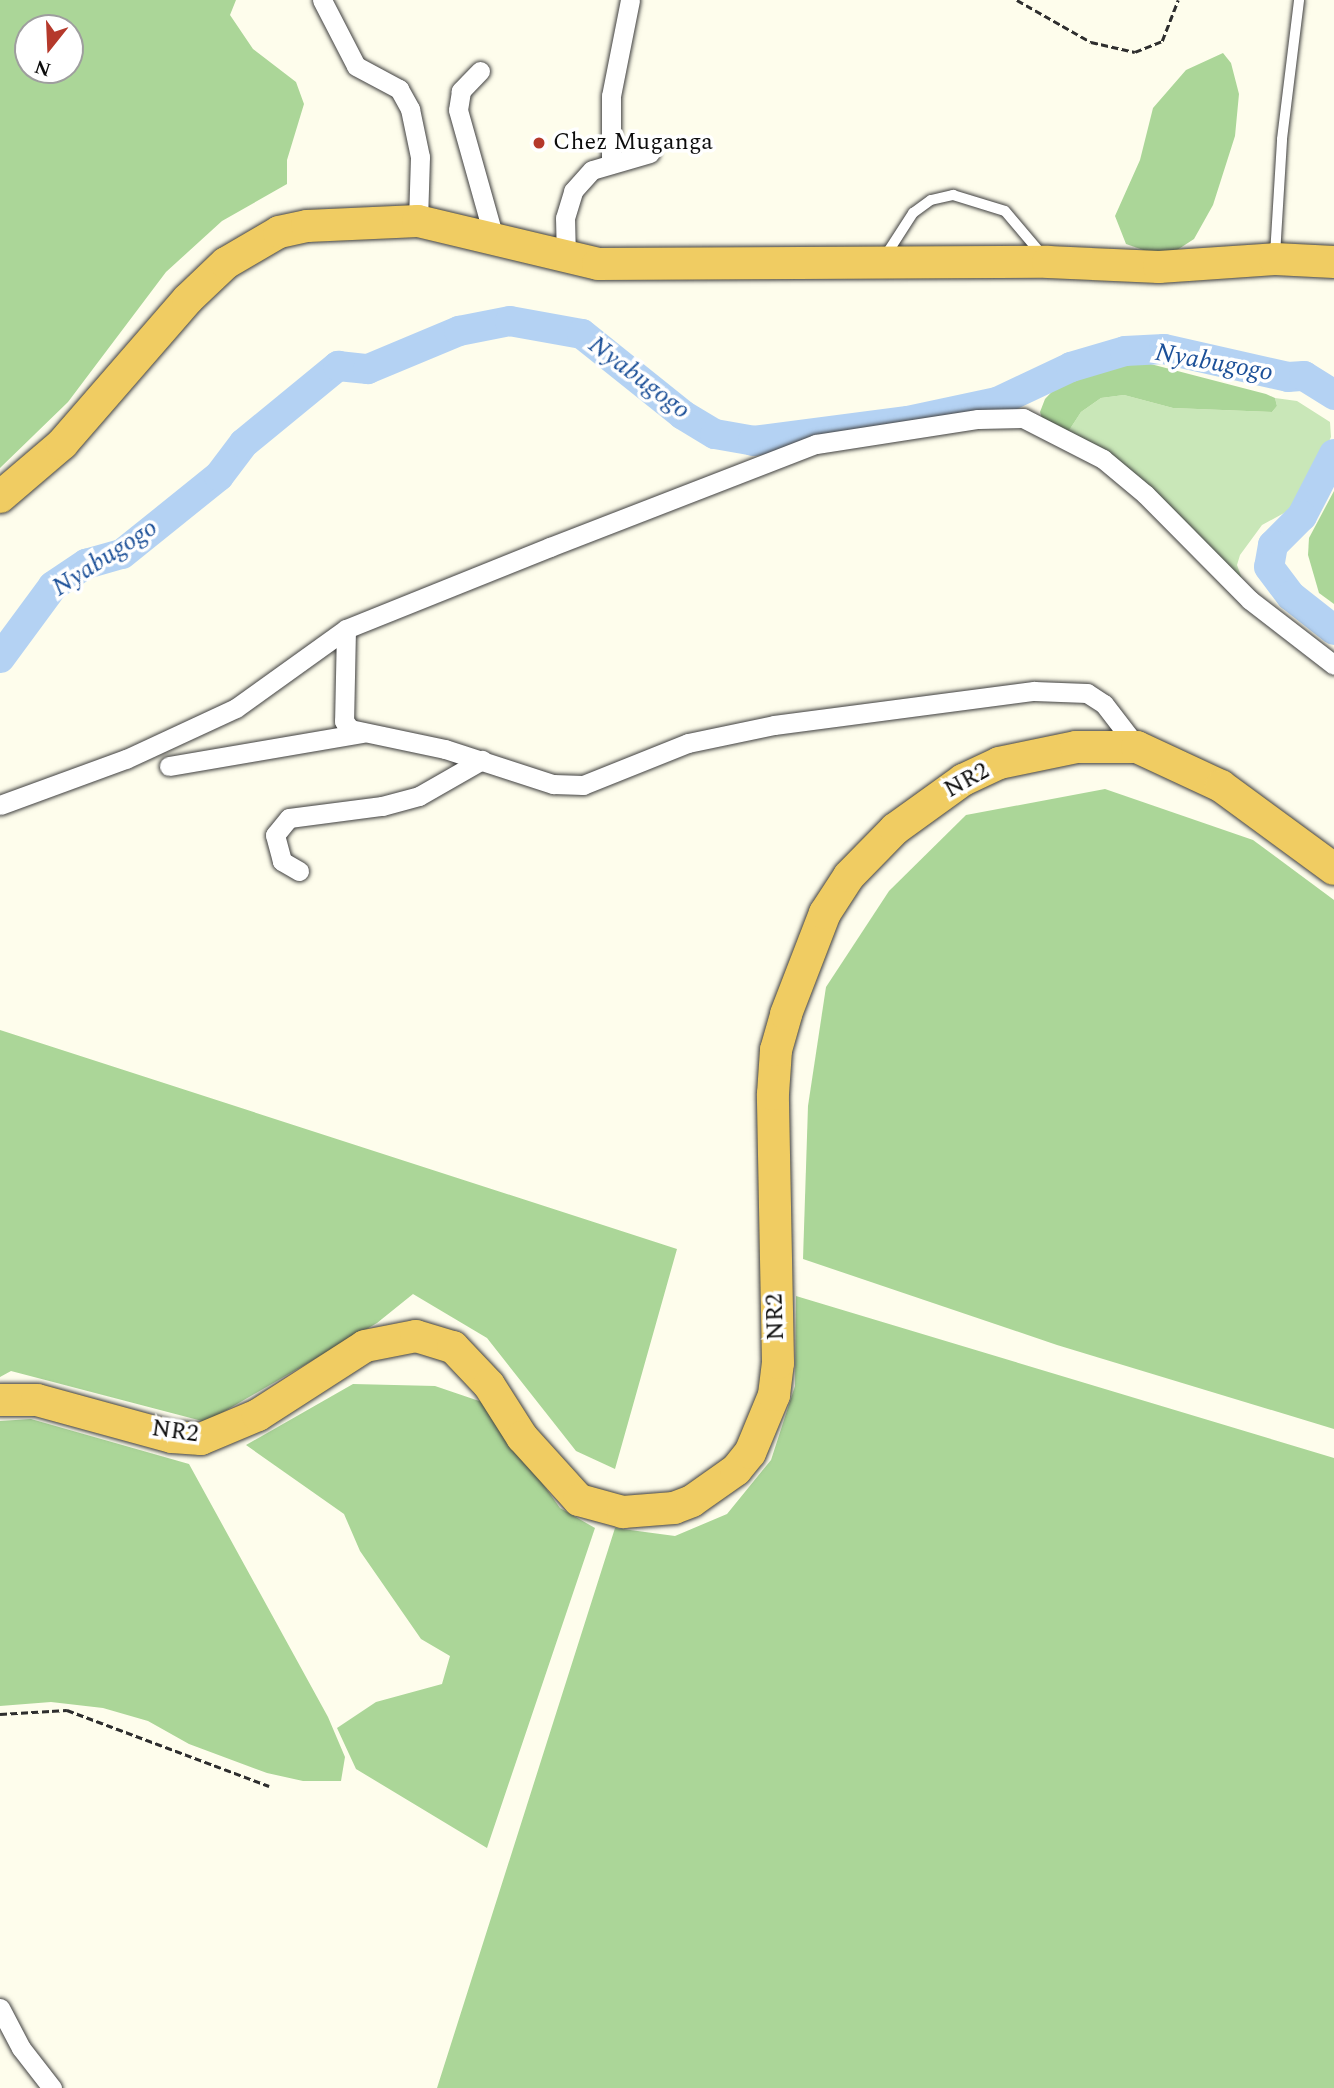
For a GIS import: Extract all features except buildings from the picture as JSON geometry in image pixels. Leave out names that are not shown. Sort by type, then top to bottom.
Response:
[{"type":"highway","points":[[0,497],[62,444],[188,299],[254,244],[307,226],[418,221],[495,242],[598,264],[1048,262],[1159,267],[1275,259],[1334,262]]},
{"type":"highway","name":"NR2","points":[[0,1400],[37,1400],[172,1437],[201,1439],[258,1415],[365,1346],[416,1336],[453,1347],[489,1385],[522,1437],[579,1500],[623,1512],[674,1508],[691,1501],[736,1470],[750,1453],[774,1395],[778,1363],[773,1159],[776,1050],[825,913],[849,876],[895,829],[963,780],[999,763],[1076,747],[1137,747],[1222,786],[1334,869]]},
{"type":"street","points":[[322,0],[356,66],[398,89],[410,109],[419,157],[418,221]]},
{"type":"street","points":[[611,162],[611,96],[630,0]]},
{"type":"street","points":[[480,71],[461,91],[458,110],[495,242]]},
{"type":"street","points":[[566,258],[565,218],[573,191],[592,170],[611,162],[650,153]]},
{"type":"street","points":[[0,805],[126,759],[236,708],[346,629],[816,444],[978,419],[1023,418],[1103,459],[1250,600],[1334,665]]},
{"type":"street","points":[[346,629],[344,721],[362,733],[482,760],[553,784],[583,785],[688,743],[774,724],[1034,691],[1087,694],[1104,704],[1137,747]]},
{"type":"street","points":[[169,766],[362,733]]},
{"type":"street","points":[[299,871],[282,861],[275,835],[289,818],[382,806],[419,796],[482,760]]},
{"type":"street","points":[[0,2008],[21,2048],[52,2088]]},
{"type":"lane","points":[[1275,259],[1282,139],[1299,0]]},
{"type":"lane","points":[[880,264],[913,213],[930,200],[953,195],[1005,211],[1048,262]]},
{"type":"path","points":[[1017,0],[1091,41],[1135,52],[1162,41],[1178,0]]},
{"type":"path","points":[[0,1714],[67,1710],[269,1786]]},
{"type":"green space","points":[[0,0],[236,0],[230,15],[253,49],[296,82],[304,104],[287,160],[287,184],[222,221],[166,272],[68,402],[0,468]]},
{"type":"green space","points":[[1223,53],[1231,63],[1239,94],[1235,136],[1213,205],[1194,239],[1174,252],[1152,253],[1126,244],[1115,216],[1140,160],[1153,108],[1186,70]]},
{"type":"green space","points":[[1139,361],[1266,394],[1275,398],[1277,406],[1272,412],[1173,408],[1124,395],[1101,398],[1081,412],[1068,432],[1044,424],[1040,412],[1045,399],[1064,379],[1081,371]]},
{"type":"green space","points":[[1124,395],[1173,408],[1272,412],[1277,406],[1275,398],[1297,401],[1330,422],[1331,437],[1304,496],[1295,507],[1262,525],[1240,555],[1237,565],[1245,587],[1068,432],[1081,412],[1101,398]]},
{"type":"green space","points":[[1334,491],[1334,604],[1319,593],[1308,555],[1309,538]]},
{"type":"green space","points":[[1105,789],[1253,840],[1334,900],[1334,1429],[1057,1345],[803,1259],[808,1106],[826,987],[889,891],[966,815]]},
{"type":"green space","points":[[0,1030],[677,1249],[615,1469],[576,1451],[487,1338],[413,1294],[377,1323],[206,1422],[11,1371],[0,1377]]},
{"type":"green space","points":[[796,1296],[1334,1458],[1334,2088],[437,2088],[615,1528],[675,1536],[727,1514],[771,1460],[795,1386]]},
{"type":"green space","points":[[353,1384],[435,1386],[485,1403],[560,1508],[595,1528],[487,1848],[356,1769],[337,1728],[376,1702],[442,1684],[450,1656],[421,1639],[360,1551],[344,1514],[246,1445]]},
{"type":"green space","points":[[31,1419],[189,1464],[328,1717],[345,1757],[341,1781],[303,1781],[267,1773],[189,1744],[148,1721],[103,1708],[51,1702],[0,1706],[0,1421]]},
{"type":"waterway","name":"Nyabugogo","points":[[0,658],[53,586],[86,564],[122,554],[219,476],[244,443],[338,366],[368,369],[459,331],[510,321],[582,334],[683,415],[715,434],[753,441],[908,421],[997,402],[1071,367],[1125,351],[1164,349],[1288,377],[1304,376],[1334,395]]},
{"type":"waterway","name":"Nyabugogo","points":[[1334,454],[1302,516],[1273,545],[1269,567],[1291,596],[1334,630]]},
{"type":"place","name":"Chez Muganga","points":[[539,143]]}]
